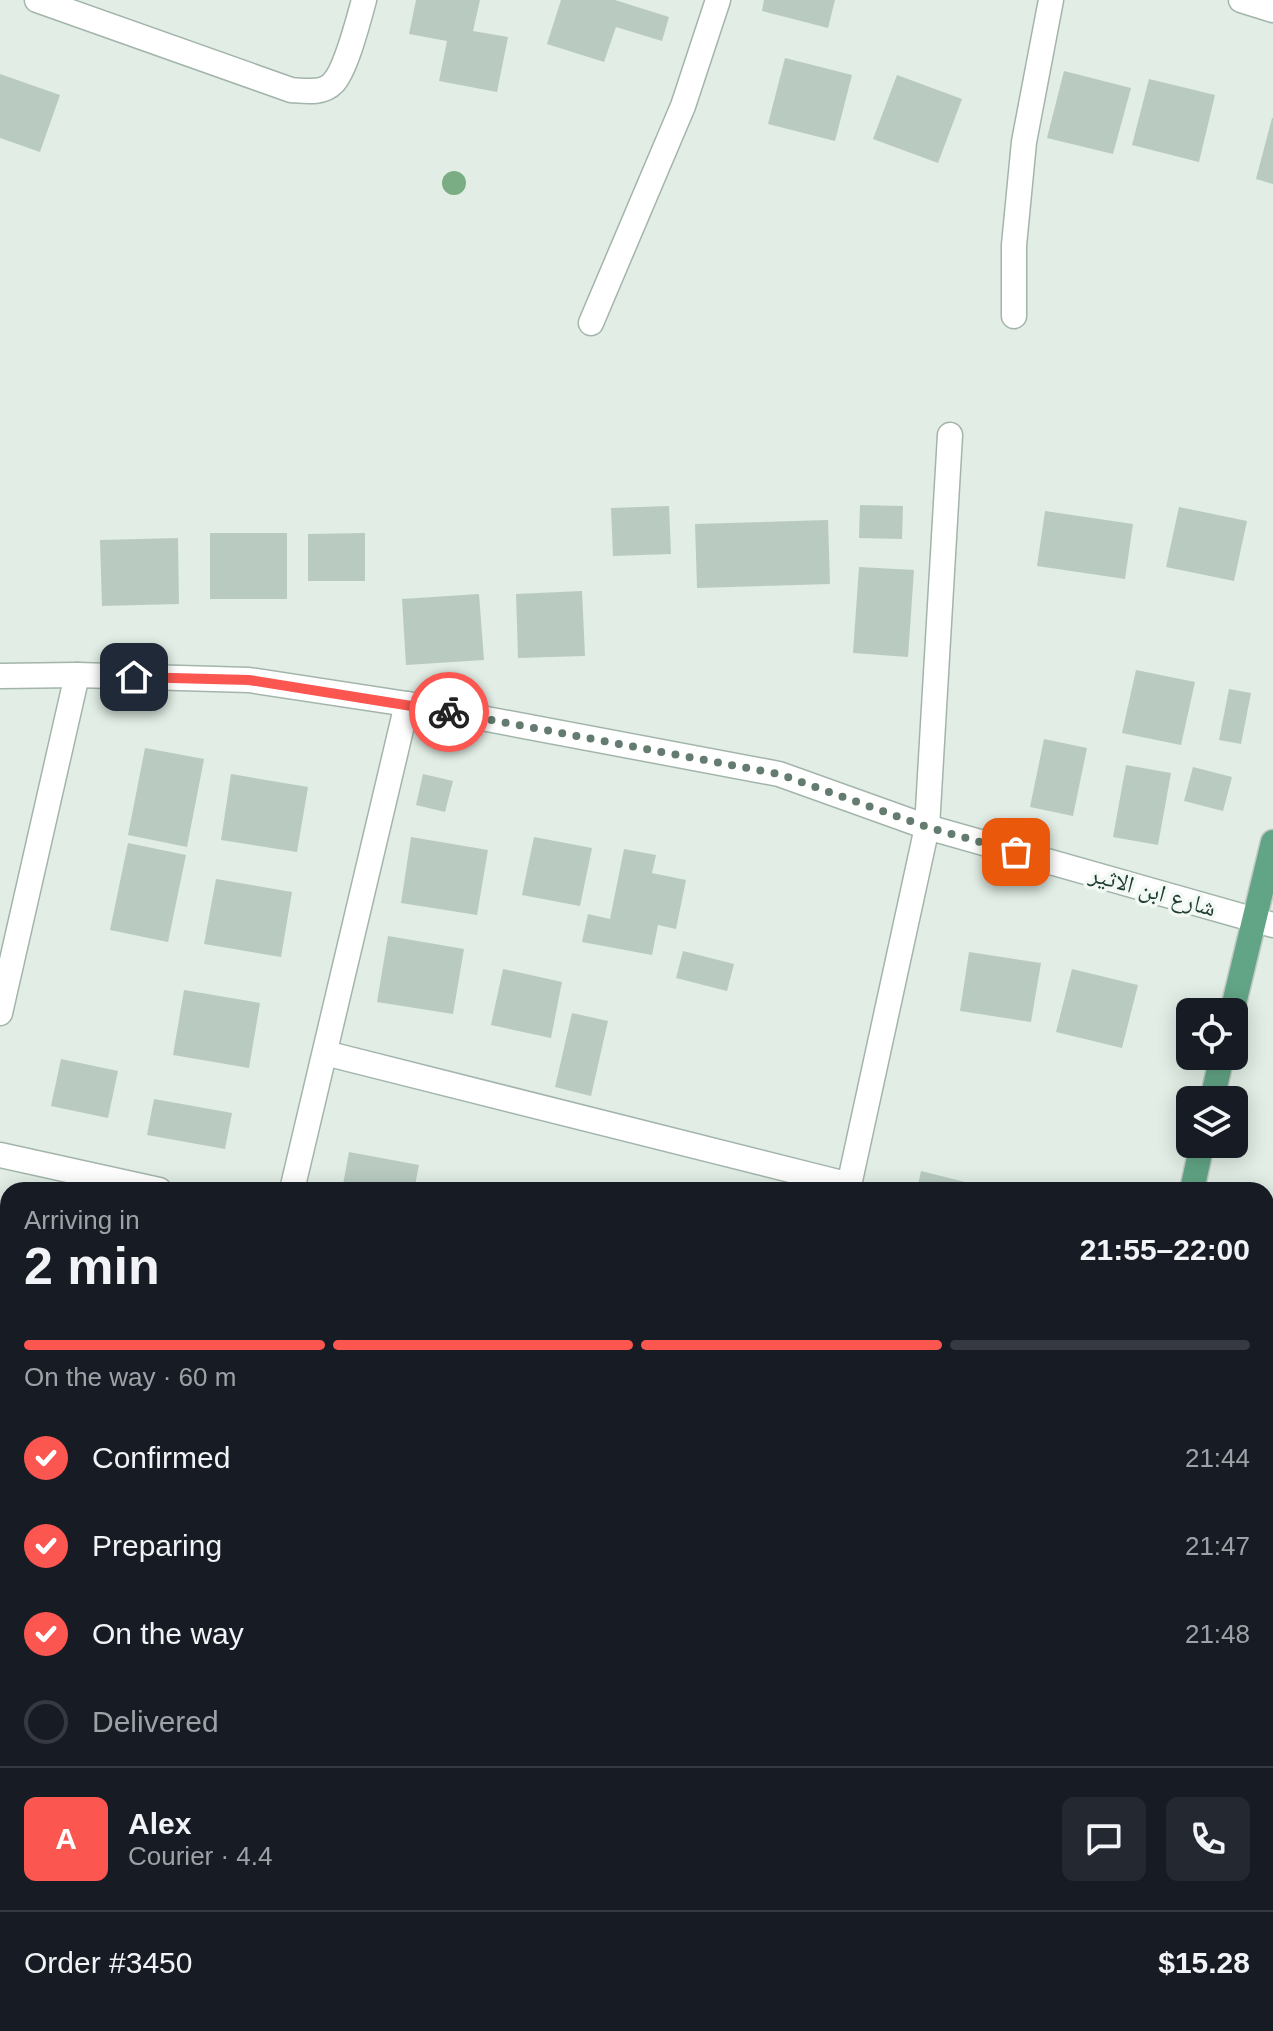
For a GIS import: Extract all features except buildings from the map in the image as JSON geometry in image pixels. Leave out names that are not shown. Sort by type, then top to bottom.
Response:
[{"type":"main road","points":[[1237,998],[1263,922],[1273,842]]},
{"type":"main road","points":[[1194,1182],[1199,1158]]},
{"type":"street","points":[[37,0],[291,90],[313,92],[333,83],[352,43],[364,0]]},
{"type":"street","points":[[591,323],[683,106],[718,0]]},
{"type":"street","points":[[1014,316],[1014,245],[1024,142],[1051,0]]},
{"type":"street","points":[[1241,0],[1273,10]]},
{"type":"street","points":[[850,1182],[927,827],[950,435]]},
{"type":"street","points":[[0,1013],[77,675]]},
{"type":"street","name":"شارع ابن الاثير","points":[[0,676],[249,680],[407,704],[779,774],[927,827],[1263,922]]},
{"type":"street","points":[[294,1182],[407,704]]},
{"type":"street","points":[[325,1053],[829,1182]]},
{"type":"street","points":[[0,1155],[123,1182]]},
{"type":"way so far","points":[[449,712],[779,774],[927,827],[1016,852]]},
{"type":"route","points":[[134,677],[249,680],[449,712]]}]
